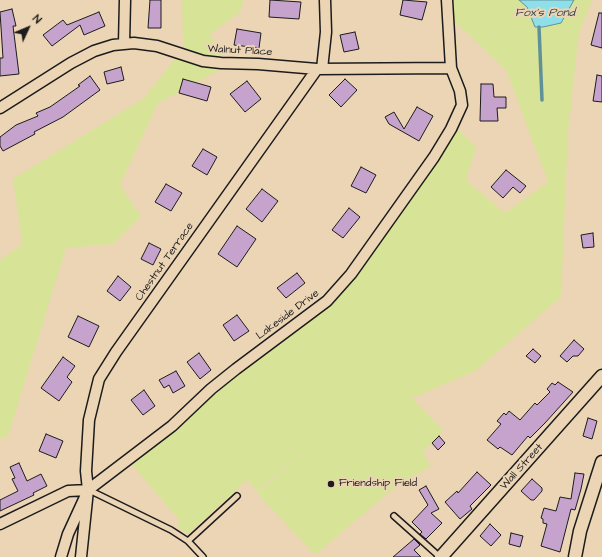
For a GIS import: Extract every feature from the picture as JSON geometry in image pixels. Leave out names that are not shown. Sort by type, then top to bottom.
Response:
[{"type":"street","points":[[124,44],[125,0]]},
{"type":"street","name":"Chestnut Terrace","points":[[81,557],[88,490],[86,471],[89,420],[99,379],[116,352],[319,69],[326,32],[325,0]]},
{"type":"street","name":"Lakeside Drive","points":[[88,490],[172,426],[211,389],[236,369],[327,301],[351,274],[434,157],[451,129],[462,105],[460,91],[451,68],[447,0]]},
{"type":"street","name":"Walnut Place","points":[[0,108],[71,63],[94,51],[114,44],[157,46],[203,61],[222,64],[258,64],[319,69],[451,68]]},
{"type":"street","name":"Wall Street","points":[[440,557],[596,390],[602,376]]},
{"type":"street","points":[[575,557],[580,531],[602,462]]},
{"type":"street","points":[[0,524],[68,491],[88,490],[68,534],[61,557]]},
{"type":"lane","points":[[88,490],[151,520],[188,541],[203,557]]},
{"type":"lane","points":[[188,541],[237,496]]},
{"type":"lane","points":[[394,516],[440,557]]},
{"type":"green space","points":[[182,0],[243,0],[240,12],[210,34],[227,66],[158,103],[120,185],[141,216],[113,244],[66,248],[8,436],[0,439],[0,260],[22,244],[13,179],[144,98],[183,49]]},
{"type":"green space","points":[[449,0],[519,0],[527,7],[535,26],[543,27],[561,23],[574,0],[592,0],[579,32],[568,132],[561,297],[475,371],[412,398],[443,430],[423,452],[430,466],[393,489],[315,555],[257,493],[323,435],[257,491],[247,480],[188,534],[177,527],[180,521],[129,461],[307,320],[457,128],[476,147],[466,180],[505,213],[548,182],[506,70],[446,13]]},
{"type":"water","name":"Fox's Pond","points":[[519,0],[574,0],[561,23],[543,27],[535,27],[527,7]]},
{"type":"building","points":[[150,0],[161,0],[161,28],[148,28]]},
{"type":"building","points":[[270,0],[301,2],[299,19],[269,17]]},
{"type":"building","points":[[403,0],[427,2],[422,20],[400,15]]},
{"type":"building","points":[[12,9],[16,26],[13,26],[19,74],[0,76],[0,58],[3,58],[0,12]]},
{"type":"building","points":[[99,12],[105,26],[84,35],[80,25],[52,46],[43,35],[63,20],[67,25]]},
{"type":"building","points":[[599,13],[602,13],[602,48],[591,45]]},
{"type":"building","points":[[237,29],[261,33],[259,48],[234,45]]},
{"type":"building","points":[[355,32],[359,49],[344,52],[340,35]]},
{"type":"building","points":[[121,67],[124,80],[107,84],[104,72]]},
{"type":"building","points":[[597,75],[602,76],[602,102],[593,101]]},
{"type":"building","points":[[90,76],[100,90],[63,117],[34,132],[35,134],[3,151],[0,146],[0,137],[16,125],[38,116],[36,113],[50,107],[80,86],[78,85]]},
{"type":"building","points":[[183,79],[211,87],[207,101],[179,93]]},
{"type":"building","points":[[345,79],[357,90],[341,107],[329,95]]},
{"type":"building","points":[[247,81],[261,99],[245,112],[230,94]]},
{"type":"building","points":[[481,84],[493,84],[494,97],[506,97],[506,108],[497,108],[498,121],[480,121]]},
{"type":"building","points":[[417,107],[433,116],[419,141],[389,124],[385,117],[394,112],[404,129]]},
{"type":"building","points":[[203,149],[217,157],[207,175],[192,166]]},
{"type":"building","points":[[361,167],[376,175],[366,193],[351,186]]},
{"type":"building","points":[[506,170],[526,186],[520,193],[513,187],[503,198],[491,187]]},
{"type":"building","points":[[166,184],[182,193],[171,211],[155,202]]},
{"type":"building","points":[[262,189],[278,201],[262,222],[246,209]]},
{"type":"building","points":[[349,208],[360,217],[343,238],[332,230]]},
{"type":"building","points":[[237,226],[256,239],[237,267],[218,254]]},
{"type":"building","points":[[593,233],[594,247],[583,248],[581,235]]},
{"type":"building","points":[[149,243],[161,249],[153,265],[141,259]]},
{"type":"building","points":[[297,273],[305,283],[286,298],[277,288]]},
{"type":"building","points":[[118,276],[131,287],[120,301],[107,291]]},
{"type":"building","points":[[237,315],[249,331],[234,341],[223,325]]},
{"type":"building","points":[[78,316],[99,326],[89,347],[68,337]]},
{"type":"building","points":[[574,340],[584,349],[578,356],[573,356],[567,362],[560,356]]},
{"type":"building","points":[[533,349],[541,356],[535,363],[526,356]]},
{"type":"building","points":[[199,353],[211,370],[200,379],[187,362]]},
{"type":"building","points":[[63,357],[75,366],[67,377],[72,382],[59,401],[41,388]]},
{"type":"building","points":[[176,371],[185,386],[173,393],[169,385],[164,388],[159,380]]},
{"type":"building","points":[[558,382],[573,392],[530,438],[528,436],[512,455],[500,447],[498,449],[487,440],[501,424],[497,421],[504,413],[506,415],[509,411],[520,420],[535,403],[537,405],[550,392],[547,389],[552,383],[555,385]]},
{"type":"building","points":[[144,390],[155,406],[143,415],[131,400]]},
{"type":"building","points":[[588,418],[597,421],[592,439],[583,436]]},
{"type":"building","points":[[46,434],[63,441],[56,458],[39,451]]},
{"type":"building","points":[[439,436],[445,443],[438,450],[432,443]]},
{"type":"building","points":[[19,463],[27,481],[41,474],[47,486],[33,493],[34,495],[0,511],[0,500],[18,491],[12,479],[15,478],[10,467]]},
{"type":"building","points":[[477,472],[491,485],[470,506],[472,509],[460,519],[445,502],[457,491],[458,493]]},
{"type":"building","points":[[575,473],[584,474],[575,510],[571,509],[560,552],[541,546],[547,524],[543,523],[543,519],[541,518],[544,508],[556,511],[560,497],[571,499]]},
{"type":"building","points":[[532,479],[542,488],[542,491],[534,500],[531,500],[521,491]]},
{"type":"building","points":[[426,486],[439,509],[431,513],[442,523],[426,539],[420,534],[422,532],[412,522],[428,505],[419,490]]},
{"type":"building","points":[[490,524],[501,535],[491,546],[480,536]]},
{"type":"building","points":[[511,533],[523,536],[520,547],[509,544]]},
{"type":"building","points":[[414,539],[420,545],[414,550],[421,557],[393,557]]},
{"type":"waterway","points":[[539,27],[542,100]]},
{"type":"place","name":"Friendship Field","points":[[331,484]]}]
